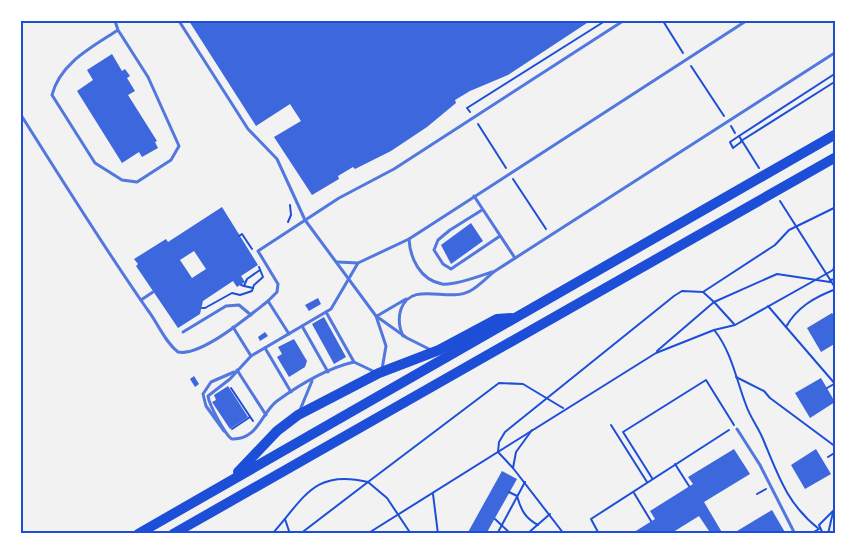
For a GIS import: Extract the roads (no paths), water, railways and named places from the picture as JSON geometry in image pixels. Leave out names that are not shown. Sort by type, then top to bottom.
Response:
[{"type":"main road","points":[[138,534],[836,134]]},
{"type":"main road","points":[[173,534],[836,157]]},
{"type":"main road","points":[[224,484],[246,465],[277,431],[298,415],[379,373],[438,350],[497,319],[517,317]]},
{"type":"lane","points":[[115,21],[118,30],[148,77],[179,146],[171,160],[137,182],[122,180],[96,163],[52,94],[56,81],[62,72],[82,54],[118,30]]},
{"type":"lane","points":[[179,21],[248,129],[277,159],[305,220],[376,316],[386,346],[384,362],[379,373],[354,362],[326,312]]},
{"type":"lane","points":[[21,115],[114,262],[171,347],[178,352],[193,352],[250,315],[277,292],[278,284],[258,251],[339,198],[388,172],[474,118],[623,21]]},
{"type":"lane","points":[[336,262],[358,263],[409,239],[746,21]]},
{"type":"lane","points":[[376,316],[406,299],[422,293],[452,296],[470,291],[494,272],[550,235],[729,123],[836,52]]},
{"type":"lane","points":[[474,196],[515,258]]},
{"type":"lane","points":[[482,210],[438,240],[434,250],[437,257],[451,269],[500,236]]},
{"type":"lane","points":[[409,239],[410,253],[416,266],[423,274],[442,284],[494,272]]},
{"type":"lane","points":[[226,434],[210,405],[208,396],[227,381],[251,356],[335,305],[358,263]]},
{"type":"lane","points":[[141,300],[153,292]]},
{"type":"lane","points":[[404,336],[399,318],[406,299]]},
{"type":"lane","points":[[268,301],[289,334]]},
{"type":"lane","points":[[183,332],[226,306],[239,305],[250,315]]},
{"type":"lane","points":[[376,316],[423,347],[438,350]]},
{"type":"lane","points":[[302,326],[328,372]]},
{"type":"lane","points":[[233,327],[251,356]]},
{"type":"lane","points":[[265,348],[291,392]]},
{"type":"lane","points":[[236,371],[211,382],[203,394],[206,406],[226,434],[232,439],[245,436],[259,426],[272,406],[291,392],[328,372],[354,362]]},
{"type":"lane","points":[[236,371],[266,414]]},
{"type":"lane","points":[[298,415],[312,381]]},
{"type":"lane","points":[[736,428],[770,486],[795,534]]}]
